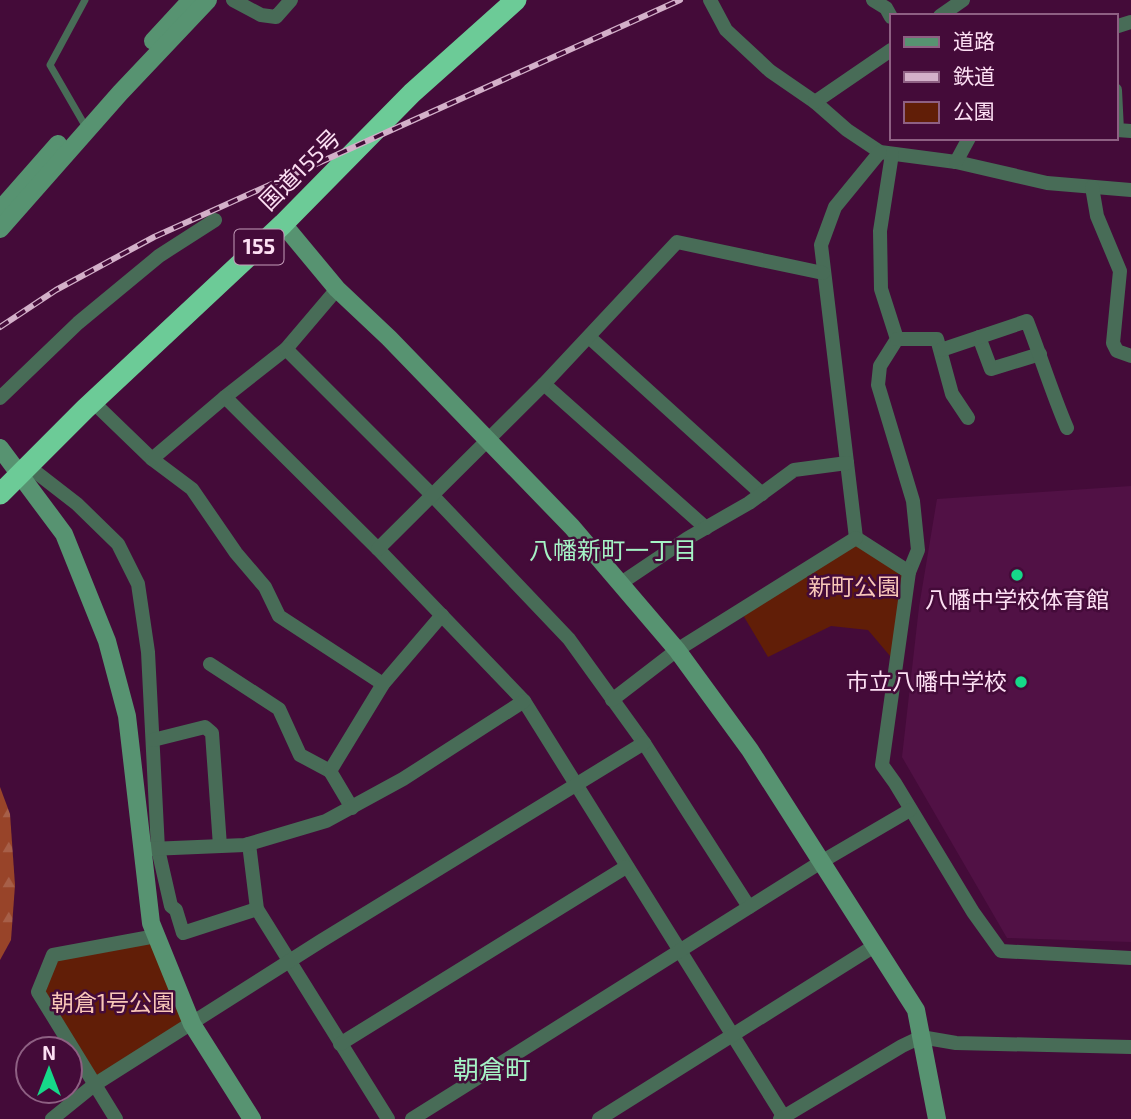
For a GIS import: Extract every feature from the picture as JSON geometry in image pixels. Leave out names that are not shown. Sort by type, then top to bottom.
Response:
[{"type":"highway","name":"国道155号","points":[[0,494],[93,402],[284,224],[412,93],[516,0]]},
{"type":"street","points":[[0,229],[84,125],[191,0]]},
{"type":"street","points":[[0,209],[208,0]]},
{"type":"street","points":[[233,0],[269,18],[276,18],[291,0]]},
{"type":"street","points":[[710,0],[726,30],[770,71],[816,102],[848,130],[886,153],[956,162],[1047,183],[1131,190]]},
{"type":"street","points":[[873,0],[886,8],[890,15]]},
{"type":"street","points":[[943,14],[963,0]]},
{"type":"street","points":[[816,102],[890,51]]},
{"type":"street","points":[[1117,117],[1118,130],[1131,131]]},
{"type":"street","points":[[956,162],[968,140]]},
{"type":"street","points":[[856,538],[821,245],[835,207],[886,153]]},
{"type":"street","points":[[886,153],[880,231],[881,289],[897,340]]},
{"type":"street","points":[[1092,187],[1097,216],[1120,271],[1113,343],[1117,351],[1131,356]]},
{"type":"street","points":[[0,398],[78,323],[148,265],[215,220]]},
{"type":"street","points":[[284,224],[337,289],[389,338],[572,527],[677,650],[750,750],[916,1010],[937,1119]]},
{"type":"street","points":[[378,549],[544,384],[677,242],[823,273]]},
{"type":"street","points":[[152,458],[286,349],[337,289]]},
{"type":"street","points":[[941,350],[1027,321],[1067,428]]},
{"type":"street","points":[[589,337],[762,494]]},
{"type":"street","points":[[979,337],[991,369],[1040,354]]},
{"type":"street","points":[[897,340],[937,339],[952,394],[968,418]]},
{"type":"street","points":[[897,340],[880,366],[878,385],[913,501],[918,550],[909,572],[882,765],[1000,951],[1131,958]]},
{"type":"street","points":[[286,349],[434,496],[569,639],[644,743],[750,907]]},
{"type":"street","points":[[544,384],[706,528]]},
{"type":"street","points":[[225,397],[378,549],[524,701],[783,1118],[902,1046],[922,1037],[956,1042],[1131,1047]]},
{"type":"street","points":[[93,402],[152,458],[192,489],[236,552],[265,587],[279,616],[383,684]]},
{"type":"street","points":[[0,448],[25,470],[77,504],[118,544],[138,584],[148,652],[153,740],[151,923],[192,1024],[252,1119]]},
{"type":"street","points":[[621,583],[762,494],[794,470],[848,463]]},
{"type":"street","points":[[25,470],[64,534],[107,641],[127,716],[151,849],[183,933],[257,909]]},
{"type":"street","points":[[856,538],[909,572]]},
{"type":"street","points":[[611,700],[677,650],[856,538]]},
{"type":"street","points":[[330,771],[383,684],[442,615]]},
{"type":"street","points":[[210,664],[279,709],[300,755],[330,771],[352,808]]},
{"type":"street","points":[[151,849],[249,844],[326,821],[403,779],[524,701]]},
{"type":"street","points":[[153,740],[205,727],[212,733],[220,846]]},
{"type":"street","points":[[52,1119],[94,1085],[644,743]]},
{"type":"street","points":[[412,1119],[821,862],[910,810]]},
{"type":"street","points":[[249,844],[257,909],[388,1119]]},
{"type":"street","points":[[341,1044],[626,867]]},
{"type":"street","points":[[116,1119],[38,992],[53,955],[156,936]]},
{"type":"street","points":[[599,1119],[876,945]]},
{"type":"lane","points":[[84,125],[50,65],[85,0]]},
{"type":"shaded area","name":"市立八幡中学校","points":[[1131,486],[1131,942],[1007,938],[902,757],[919,607],[937,499]]},
{"type":"green space","name":"新町公園","points":[[856,538],[909,572],[896,663],[868,630],[831,626],[768,657],[740,610]]},
{"type":"green space","points":[[0,787],[10,814],[15,885],[11,940],[0,960]]},
{"type":"green space","name":"朝倉1号公園","points":[[156,936],[192,1024],[94,1085],[84,1068],[84,1035],[64,1035],[38,992],[53,955]]},
{"type":"railway","points":[[0,327],[56,290],[154,237],[680,0]]},
{"type":"place","name":"八幡中学校体育館","points":[[1017,575]]},
{"type":"place","name":"市立八幡中学校","points":[[1021,682]]},
{"type":"district","name":"八幡新町一丁目","points":[[613,551]]},
{"type":"district","name":"朝倉町","points":[[492,1070]]}]
